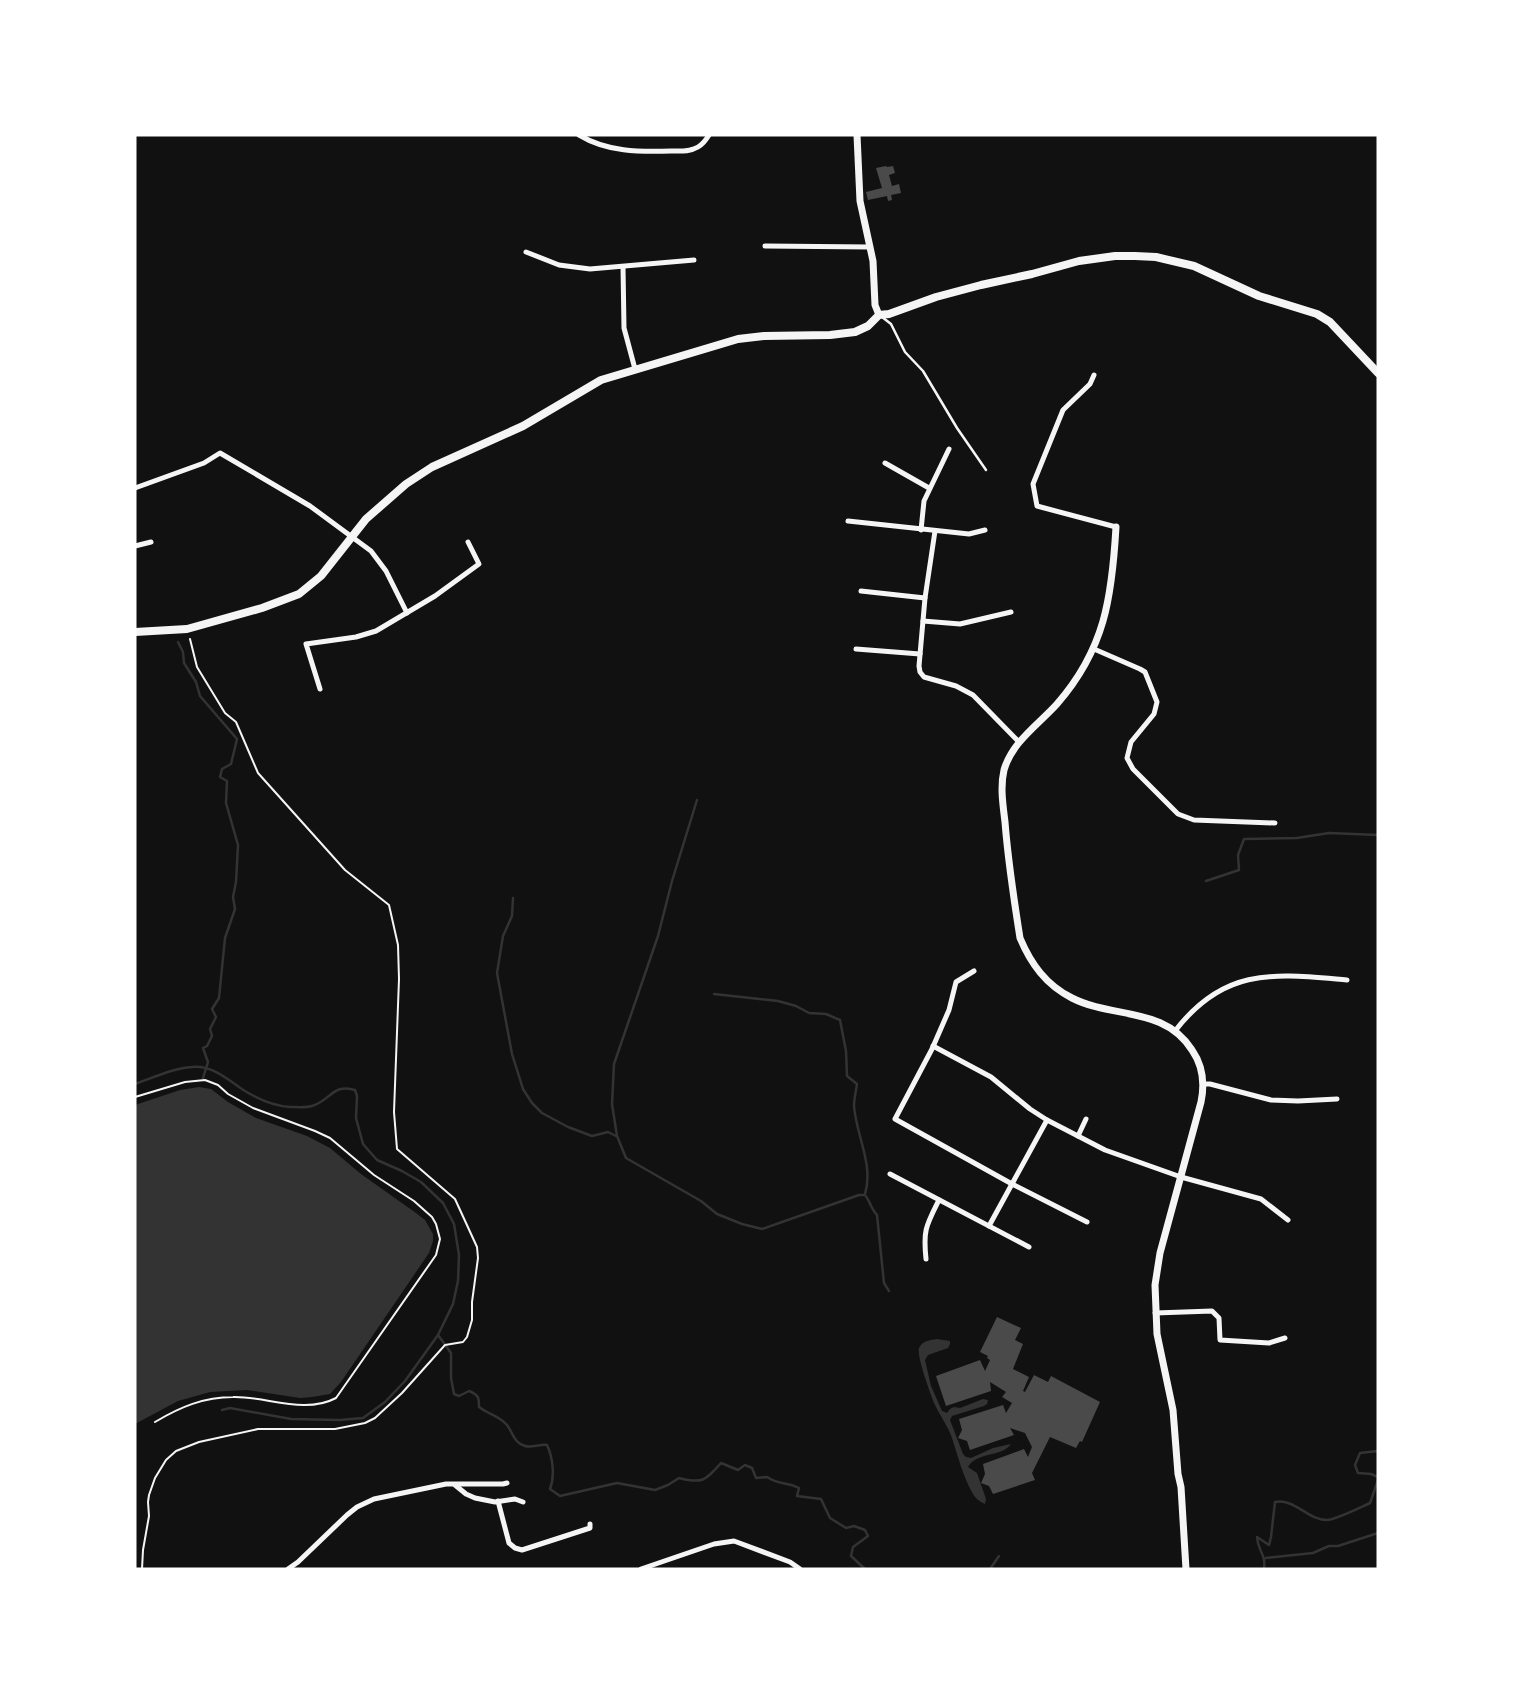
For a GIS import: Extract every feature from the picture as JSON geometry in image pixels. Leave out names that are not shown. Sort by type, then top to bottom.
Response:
[{"type":"main road","points":[[135,632],[187,629],[262,608],[299,594],[321,576],[366,519],[406,484],[432,467],[516,429],[594,383],[738,340],[764,336],[855,332],[868,326],[879,315],[955,291],[1079,261],[1115,256],[1156,257],[1194,266],[1259,296],[1317,314],[1337,328],[1378,373]]},
{"type":"street","points":[[579,135],[612,148],[644,152],[688,151],[701,145],[709,135]]},
{"type":"street","points":[[857,135],[859,193],[874,271],[875,306],[879,315]]},
{"type":"street","points":[[765,246],[870,247]]},
{"type":"street","points":[[526,252],[572,268],[590,269],[695,260]]},
{"type":"street","points":[[623,267],[624,328],[635,369]]},
{"type":"street","points":[[1094,374],[1090,384],[1063,410],[1033,484],[1037,506],[1116,527],[1113,573],[1101,632],[1075,682],[1019,742],[1007,760],[1002,787],[1020,938],[1036,969],[1060,992],[1075,1000],[1158,1021],[1175,1031],[1190,1047],[1200,1065],[1203,1084],[1201,1102],[1160,1253],[1155,1313],[1174,1423],[1186,1569]]},
{"type":"street","points":[[921,530],[924,501],[949,449]]},
{"type":"street","points":[[135,488],[204,463],[220,453],[310,506],[371,551],[386,571],[407,613]]},
{"type":"street","points":[[884,463],[929,488]]},
{"type":"street","points":[[848,521],[970,534],[985,530]]},
{"type":"street","points":[[935,531],[925,598],[920,673],[924,677],[956,686],[973,695],[1019,742]]},
{"type":"street","points":[[135,547],[151,542]]},
{"type":"street","points":[[320,689],[306,644],[356,637],[376,631],[435,596],[480,564],[468,542]]},
{"type":"street","points":[[861,591],[925,598]]},
{"type":"street","points":[[923,621],[960,624],[1010,611]]},
{"type":"street","points":[[856,649],[920,654]]},
{"type":"street","points":[[1094,649],[1145,672],[1157,702],[1154,714],[1131,742],[1127,758],[1133,769],[1178,814],[1194,820],[1275,823]]},
{"type":"street","points":[[974,971],[956,982],[949,1010],[933,1046],[895,1119],[1087,1222]]},
{"type":"street","points":[[1175,1031],[1205,1000],[1240,982],[1274,975],[1348,980]]},
{"type":"street","points":[[933,1046],[991,1077],[1030,1109],[1078,1136],[1117,1155],[1181,1177],[1261,1199],[1288,1220]]},
{"type":"street","points":[[1203,1084],[1271,1100],[1337,1099]]},
{"type":"street","points":[[989,1226],[1047,1119]]},
{"type":"street","points":[[1078,1136],[1086,1119]]},
{"type":"street","points":[[890,1174],[1029,1247]]},
{"type":"street","points":[[926,1259],[926,1228],[939,1200]]},
{"type":"street","points":[[1155,1313],[1212,1311],[1219,1318],[1220,1340],[1269,1343],[1285,1338]]},
{"type":"street","points":[[288,1569],[357,1507],[386,1496],[452,1484],[507,1483]]},
{"type":"street","points":[[452,1484],[470,1496],[523,1502]]},
{"type":"street","points":[[498,1501],[509,1543],[514,1548],[522,1550],[590,1528],[590,1524]]},
{"type":"street","points":[[641,1569],[714,1544],[734,1541],[790,1562],[800,1569]]},
{"type":"lane","points":[[879,315],[891,324],[905,352],[923,372],[986,470]]},
{"type":"path","points":[[142,1569],[149,1494],[166,1460],[176,1451],[199,1442],[258,1429],[335,1429],[365,1423],[375,1418],[402,1393],[438,1351],[445,1345],[463,1342],[467,1337],[472,1320],[478,1258],[477,1247],[455,1199],[397,1149],[394,1112],[398,945],[389,905],[345,870],[258,773],[236,722],[225,713],[197,667],[187,629]]},
{"type":"path","points":[[135,1097],[195,1080],[211,1082],[253,1108],[330,1138],[374,1174],[425,1210],[436,1224],[440,1239],[436,1255],[336,1398],[322,1403],[297,1405],[246,1398],[215,1398],[194,1402],[155,1422]]},
{"type":"shaded area","points":[[199,1087],[211,1089],[256,1118],[307,1136],[330,1148],[425,1220],[433,1234],[433,1241],[429,1253],[341,1382],[330,1394],[300,1398],[247,1390],[210,1392],[178,1401],[135,1424],[135,1105],[180,1090]]},
{"type":"shaded area","points":[[937,1339],[950,1341],[948,1348],[928,1355],[925,1360],[931,1386],[942,1411],[947,1413],[954,1407],[960,1408],[983,1399],[988,1400],[984,1406],[952,1416],[950,1420],[963,1454],[971,1458],[993,1448],[1011,1444],[1001,1451],[977,1459],[968,1467],[977,1473],[986,1499],[985,1504],[977,1499],[969,1487],[950,1434],[927,1385],[919,1348],[924,1342]]},
{"type":"building","points":[[893,166],[895,173],[889,175],[892,186],[899,184],[901,193],[891,195],[892,200],[888,201],[887,196],[868,200],[866,192],[882,188],[876,168]]},
{"type":"building","points":[[997,1317],[1021,1328],[1015,1340],[1023,1344],[1013,1369],[1029,1377],[1023,1391],[1025,1392],[1034,1375],[1048,1382],[1051,1376],[1100,1402],[1082,1442],[1080,1441],[1076,1448],[1050,1437],[1032,1473],[1035,1480],[993,1494],[989,1486],[981,1483],[985,1474],[983,1464],[1024,1449],[1028,1457],[1032,1447],[1025,1433],[1010,1428],[1014,1435],[970,1450],[967,1441],[958,1438],[962,1430],[959,1419],[1003,1405],[1006,1413],[1012,1403],[1002,1397],[1006,1392],[990,1382],[991,1391],[946,1406],[936,1376],[980,1360],[985,1371],[990,1360],[980,1352]]},
{"type":"waterway","points":[[178,642],[184,663],[196,682],[200,696],[237,739],[231,764],[222,769],[220,777],[227,781],[226,803],[238,845],[233,897],[235,909],[225,938],[219,998],[212,1009],[216,1017],[210,1029],[212,1036],[203,1048],[208,1062],[203,1078]]},
{"type":"waterway","points":[[697,800],[658,936],[614,1064],[612,1104],[617,1136],[626,1158],[701,1201],[717,1214],[762,1229],[865,1195],[877,1215],[884,1283],[889,1291]]},
{"type":"waterway","points":[[1206,881],[1239,870],[1238,855],[1244,839],[1297,838],[1329,833],[1378,835]]},
{"type":"waterway","points":[[513,898],[512,916],[503,936],[497,973],[512,1054],[523,1089],[542,1113],[568,1127],[592,1136],[608,1132],[616,1136]]},
{"type":"waterway","points":[[714,994],[778,1001],[809,1013],[826,1014],[840,1020],[846,1051],[847,1076],[857,1084],[854,1106],[866,1161],[865,1194]]},
{"type":"waterway","points":[[135,1084],[178,1069],[200,1067],[220,1074],[261,1099],[290,1107],[312,1106],[336,1091],[348,1088],[355,1090],[356,1118],[363,1144],[377,1160],[421,1182],[443,1203],[454,1224],[459,1255],[458,1281],[453,1304],[438,1335],[405,1381],[385,1402],[363,1418],[340,1420],[291,1419],[230,1408],[222,1410]]},
{"type":"waterway","points":[[438,1335],[451,1353],[454,1394],[459,1396],[469,1391],[477,1395],[479,1407],[504,1422],[521,1445],[547,1445],[553,1467],[550,1489],[560,1496],[617,1483],[655,1490],[679,1478],[703,1480],[721,1463],[738,1470],[745,1465],[752,1468],[756,1478],[767,1477],[799,1488],[797,1496],[821,1499],[830,1518],[846,1528],[854,1526],[865,1530],[868,1536],[853,1547],[851,1556],[865,1569]]},
{"type":"waterway","points":[[1378,1451],[1360,1453],[1355,1465],[1358,1473],[1378,1477]]},
{"type":"waterway","points":[[1264,1569],[1264,1559],[1257,1537],[1269,1545],[1275,1502],[1288,1503],[1314,1517],[1327,1520],[1370,1503],[1378,1480]]},
{"type":"waterway","points":[[1266,1558],[1313,1553],[1378,1533]]},
{"type":"waterway","points":[[990,1569],[999,1556]]}]
